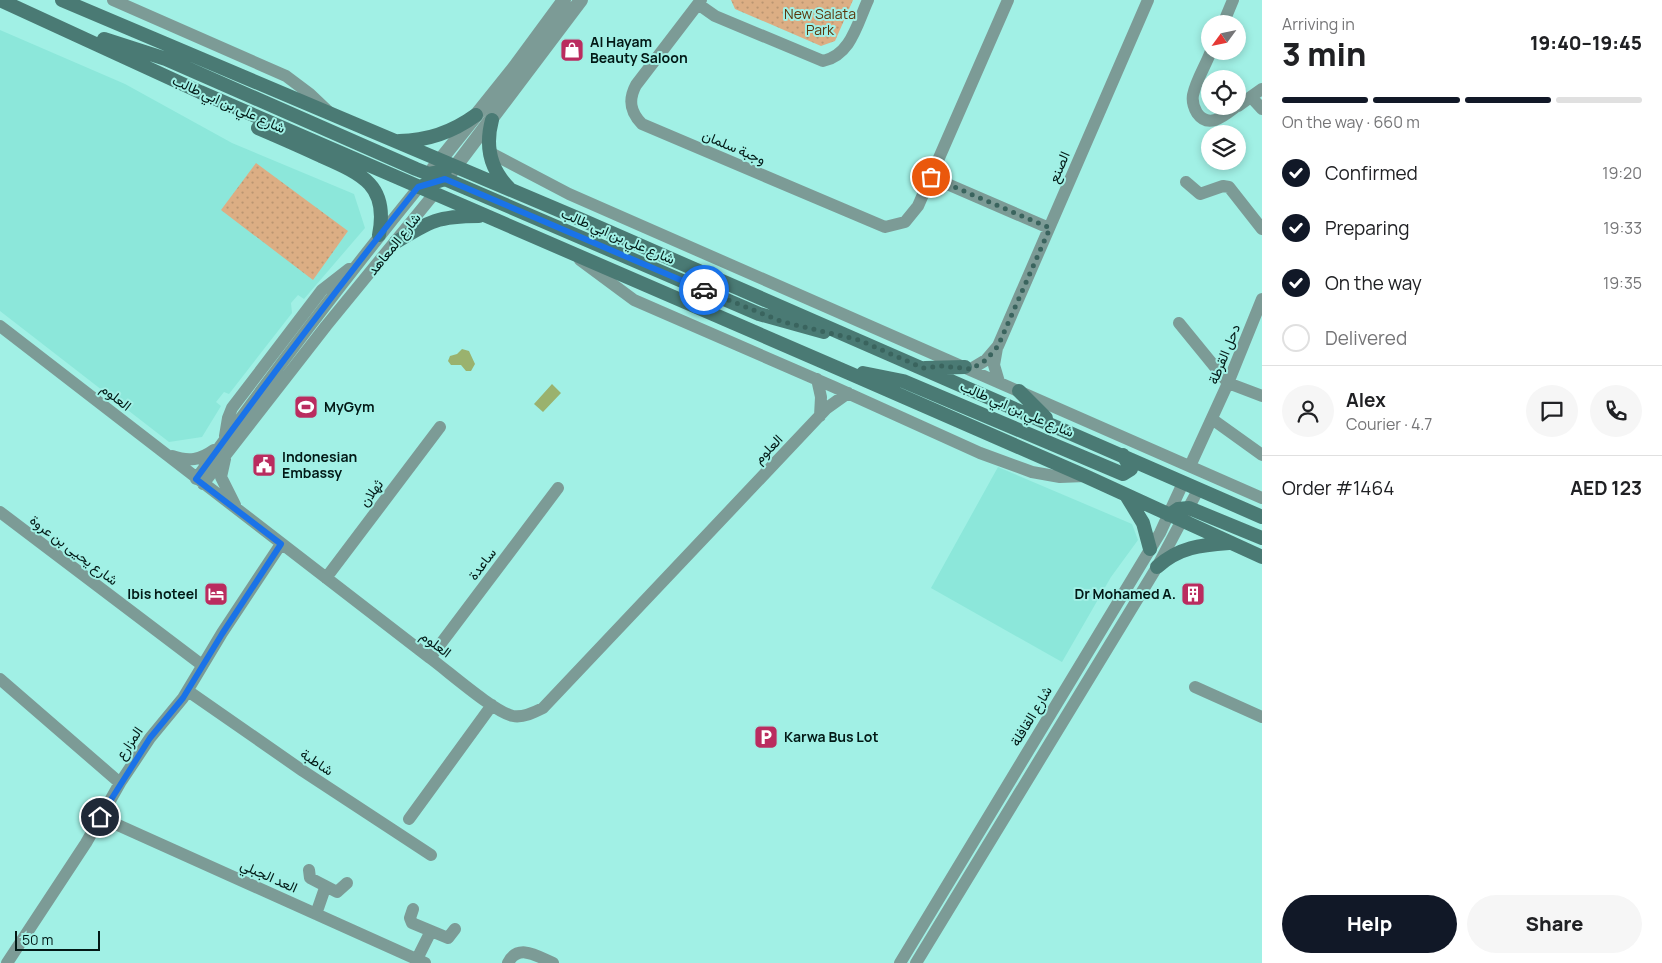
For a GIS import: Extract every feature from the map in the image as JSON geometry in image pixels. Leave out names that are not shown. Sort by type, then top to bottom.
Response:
[{"type":"main road","name":"شارع علي بن ابي طالب","points":[[0,0],[69,30],[200,92],[849,372],[1262,556]]},
{"type":"main road","name":"شارع علي بن ابي طالب","points":[[62,0],[512,190],[1262,517]]},
{"type":"main road","points":[[69,30],[166,59],[429,174],[456,166]]},
{"type":"main road","points":[[200,92],[215,105],[237,118],[358,172],[374,189],[379,199],[382,215],[379,235]]},
{"type":"main road","points":[[396,141],[434,136],[457,127],[476,115]]},
{"type":"main road","points":[[492,120],[488,136],[489,152],[496,173],[512,190]]},
{"type":"main road","points":[[418,187],[445,179],[759,314],[805,328],[859,340]]},
{"type":"main road","points":[[396,242],[428,222],[445,216],[485,216]]},
{"type":"main road","points":[[923,368],[968,368]]},
{"type":"main road","points":[[849,372],[865,373],[903,381],[1123,474],[1131,469],[1123,455]]},
{"type":"main road","points":[[1019,391],[1052,424]]},
{"type":"main road","points":[[1125,495],[1143,524],[1150,549]]},
{"type":"main road","points":[[1169,515],[1178,509],[1190,508],[1262,538]]},
{"type":"main road","points":[[1157,567],[1183,550],[1201,545],[1230,543]]},
{"type":"street","name":"شارع علي بن ابي طالب","points":[[113,0],[133,5],[286,76],[310,94],[330,113]]},
{"type":"street","name":"شارع المعاهد","points":[[200,481],[315,318],[476,115],[564,0]]},
{"type":"street","name":"شارع المعاهد","points":[[224,446],[396,242],[492,120],[581,0]]},
{"type":"street","points":[[700,2],[715,16],[823,61],[834,59],[843,52],[868,0]]},
{"type":"street","name":"وجبة سلمان","points":[[700,2],[632,92],[631,110],[642,124],[885,227],[896,226],[913,215],[1008,0]]},
{"type":"street","name":"الصنع","points":[[999,382],[994,365],[998,346],[1148,0]]},
{"type":"street","points":[[1226,15],[1232,0]]},
{"type":"street","points":[[1201,75],[1193,94],[1193,104],[1196,111],[1202,118],[1217,120],[1224,115]]},
{"type":"street","points":[[1246,100],[1262,89]]},
{"type":"street","points":[[1251,97],[1262,109]]},
{"type":"street","name":"شارع علي بن ابي طالب","points":[[489,152],[569,194],[1262,498]]},
{"type":"street","points":[[931,177],[1050,228]]},
{"type":"street","points":[[1186,182],[1200,194],[1222,186],[1229,187],[1262,229]]},
{"type":"street","name":"شارع علي بن ابي طالب","points":[[570,253],[634,300],[817,379],[980,453],[1032,472],[1060,477],[1085,476]]},
{"type":"street","name":"دحل القرطة","points":[[1190,466],[1228,383],[1262,299]]},
{"type":"street","points":[[1179,323],[1228,383],[1262,396]]},
{"type":"street","name":"العلوم","points":[[0,326],[430,658],[492,705],[514,717],[543,708],[832,403],[848,393]]},
{"type":"street","name":"الصنع","points":[[968,368],[986,360],[998,346]]},
{"type":"street","points":[[817,379],[821,397],[820,416]]},
{"type":"street","points":[[1212,419],[1262,455]]},
{"type":"street","name":"ثهلان","points":[[326,578],[440,427]]},
{"type":"street","points":[[166,455],[192,460],[203,458],[224,446]]},
{"type":"street","points":[[224,446],[221,477],[229,496],[241,513]]},
{"type":"street","name":"شارع القافلة","points":[[900,963],[1150,549],[1169,515],[1183,483]]},
{"type":"street","name":"ساعدة","points":[[430,658],[558,488]]},
{"type":"street","points":[[916,963],[1157,567],[1198,490]]},
{"type":"street","name":"شارع يحيى بن عروة","points":[[0,512],[202,665]]},
{"type":"street","name":"المزارع","points":[[7,963],[86,843],[120,784],[150,738],[188,691],[202,665],[281,544]]},
{"type":"street","points":[[0,679],[120,784]]},
{"type":"street","points":[[1195,687],[1262,717]]},
{"type":"street","name":"شاطبة","points":[[188,691],[303,771],[431,855]]},
{"type":"street","points":[[409,819],[492,705]]},
{"type":"street","name":"العد الجبلي","points":[[100,817],[421,961]]},
{"type":"street","points":[[309,870],[310,878],[325,888],[337,892],[347,883]]},
{"type":"street","points":[[316,914],[325,888]]},
{"type":"street","points":[[413,909],[410,918],[412,923],[448,938],[455,929]]},
{"type":"street","points":[[421,961],[431,931]]},
{"type":"street","points":[[508,963],[514,954],[524,951],[553,963]]},
{"type":"shaded area","points":[[0,30],[125,84],[232,143],[354,194],[365,228],[304,299],[298,295],[291,303],[292,313],[229,394],[224,392],[216,402],[221,406],[202,437],[169,442],[0,311]]},
{"type":"shaded area","points":[[462,349],[469,351],[475,364],[471,371],[466,371],[461,365],[451,365],[448,361],[450,356],[457,354]]},
{"type":"shaded area","points":[[552,384],[561,393],[543,412],[534,404]]},
{"type":"shaded area","points":[[998,467],[1132,524],[1138,540],[1111,577],[1062,662],[931,588]]},
{"type":"green space","name":"New Salata Park","points":[[731,0],[853,0],[835,41],[821,46],[735,9]]},
{"type":"green space","points":[[256,163],[348,231],[313,280],[221,210]]},
{"type":"way so far","points":[[704,290],[759,314],[783,322],[859,340],[923,368],[941,366],[971,369],[986,360],[998,346],[1050,228],[931,177]]},
{"type":"place","name":"Al Hayam Beauty Saloon","points":[[572,50]]},
{"type":"place","name":"MyGym","points":[[306,407]]},
{"type":"place","name":"Indonesian Embassy","points":[[264,465]]},
{"type":"place","name":"Ibis hoteel","points":[[216,594]]},
{"type":"place","name":"Dr Mohamed A.","points":[[1193,594]]},
{"type":"place","name":"Karwa Bus Lot","points":[[766,737]]},
{"type":"route","points":[[100,817],[150,738],[183,698],[281,544],[196,479],[237,420],[418,187],[429,182],[445,179],[704,290]]}]
